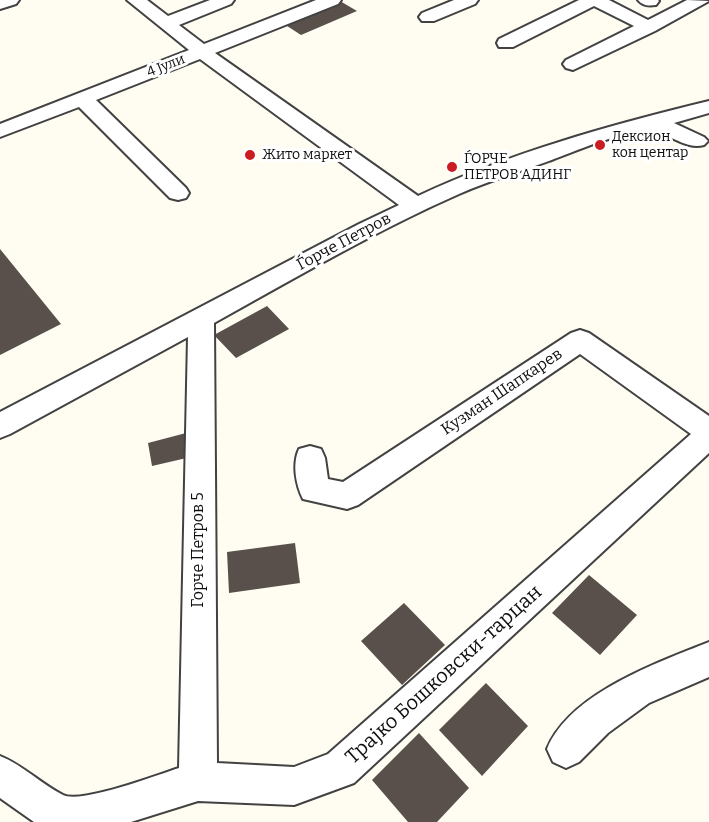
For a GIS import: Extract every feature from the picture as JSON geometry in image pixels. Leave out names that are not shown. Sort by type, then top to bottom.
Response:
[{"type":"street","points":[[0,4],[10,0]]},
{"type":"street","points":[[136,0],[201,52],[409,201]]},
{"type":"street","points":[[167,23],[225,0]]},
{"type":"street","name":"4 Јули","points":[[0,131],[332,0]]},
{"type":"street","points":[[428,17],[469,0]]},
{"type":"street","points":[[506,43],[594,0],[649,27]]},
{"type":"street","points":[[573,64],[701,0]]},
{"type":"street","name":"Ѓорче Петров","points":[[0,426],[201,318],[462,171],[571,131],[709,96]]},
{"type":"street","points":[[83,99],[178,193]]},
{"type":"street","name":"Ѓорче Петров","points":[[0,406],[409,201],[453,188],[586,140],[709,107]]},
{"type":"street","points":[[639,125],[674,129],[702,151],[709,118]]},
{"type":"street","name":"Горче Петров 5","points":[[198,782],[201,318]]},
{"type":"street","name":"Кузман Шапкарев","points":[[310,459],[314,490],[347,496],[580,340],[709,433]]},
{"type":"street","name":"Трајко Бошковски-тарцан","points":[[0,775],[59,816],[84,817],[198,782],[294,786],[340,770],[709,433]]},
{"type":"street","points":[[566,749],[595,720],[636,690],[709,659]]},
{"type":"building","points":[[340,1],[357,11],[301,35],[284,24]]},
{"type":"building","points":[[0,249],[61,324],[0,355]]},
{"type":"building","points":[[267,306],[289,329],[236,358],[214,335]]},
{"type":"building","points":[[186,433],[191,457],[152,466],[148,443]]},
{"type":"building","points":[[295,543],[300,583],[229,593],[227,552]]},
{"type":"building","points":[[589,575],[637,615],[600,655],[552,613]]},
{"type":"building","points":[[404,603],[445,645],[402,685],[361,641]]},
{"type":"building","points":[[486,683],[528,726],[482,776],[439,730]]},
{"type":"building","points":[[419,733],[469,788],[437,822],[408,822],[372,780]]},
{"type":"place","name":"Дексион кон центар","points":[[600,145]]},
{"type":"place","name":"Жито маркет","points":[[250,155]]},
{"type":"place","name":"ЃОРЧЕ ПЕТРОВ АДИНГ","points":[[452,167]]}]
